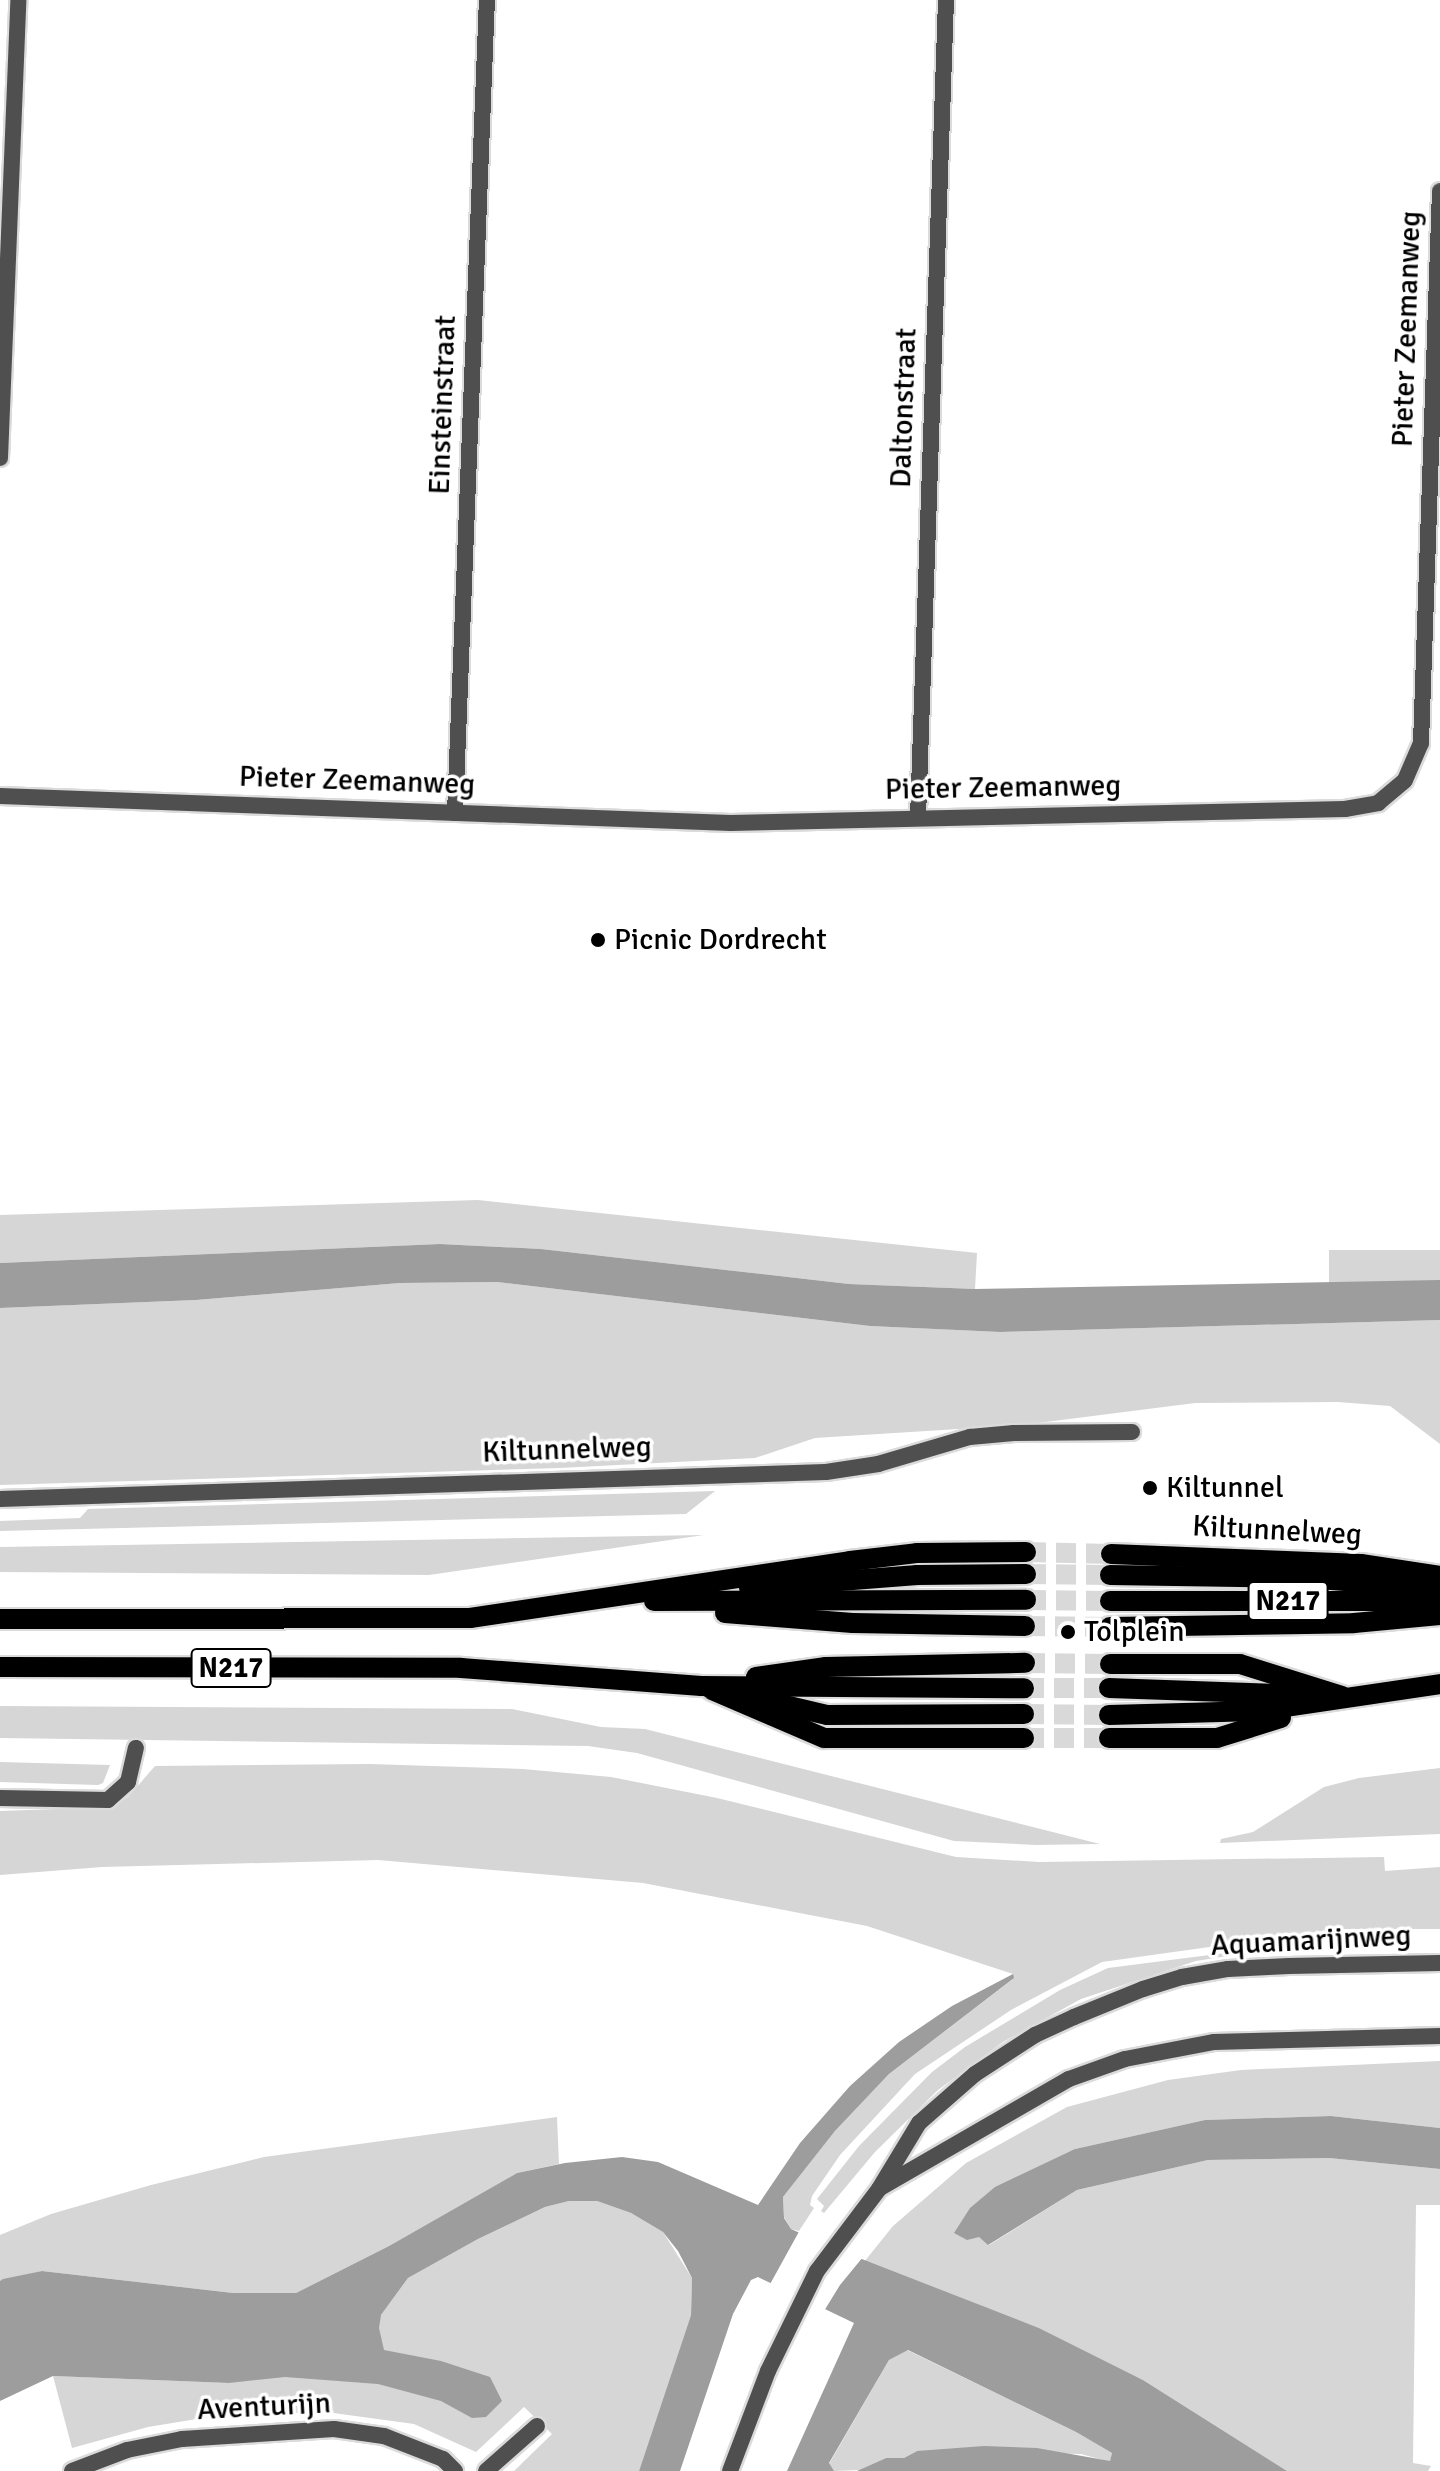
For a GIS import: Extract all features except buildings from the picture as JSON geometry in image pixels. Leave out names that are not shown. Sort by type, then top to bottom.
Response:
[{"type":"main road","name":"N217","points":[[0,1619],[470,1618],[917,1553],[1026,1552]]},
{"type":"main road","name":"Kiltunnelweg","points":[[1111,1554],[1361,1564],[1440,1576]]},
{"type":"main road","name":"N217","points":[[586,1601],[917,1575],[1026,1574]]},
{"type":"main road","name":"Kiltunnelweg","points":[[1110,1575],[1304,1578],[1440,1588]]},
{"type":"main road","name":"N217","points":[[586,1601],[1026,1600]]},
{"type":"main road","name":"N217","points":[[586,1601],[853,1623],[1025,1626]]},
{"type":"main road","name":"N217","points":[[1110,1601],[1440,1601]]},
{"type":"main road","name":"N217","points":[[1110,1627],[1340,1623],[1440,1615]]},
{"type":"main road","name":"N217","points":[[701,1686],[826,1667],[1025,1663]]},
{"type":"main road","name":"N217","points":[[1110,1664],[1240,1664],[1346,1697]]},
{"type":"main road","name":"N217","points":[[0,1667],[461,1668],[701,1686],[1024,1688]]},
{"type":"main road","name":"N217","points":[[1109,1715],[1258,1711],[1440,1684]]},
{"type":"main road","name":"N217","points":[[701,1686],[827,1715],[1024,1714]]},
{"type":"main road","name":"N217","points":[[701,1686],[824,1738],[1024,1738]]},
{"type":"main road","name":"N217","points":[[1109,1688],[1206,1689],[1346,1697]]},
{"type":"main road","name":"N217","points":[[1109,1738],[1217,1738],[1346,1697]]},
{"type":"street","points":[[0,458],[18,0]]},
{"type":"street","name":"Einsteinstraat","points":[[455,813],[487,0]]},
{"type":"street","name":"Daltonstraat","points":[[918,818],[946,0]]},
{"type":"street","name":"Pieter Zeemanweg","points":[[0,796],[731,823],[1345,809],[1378,803],[1405,780],[1421,743],[1440,191]]},
{"type":"street","name":"Kiltunnelweg","points":[[0,1499],[826,1472],[878,1464],[970,1437],[1014,1433],[1132,1432]]},
{"type":"street","points":[[0,1798],[108,1800],[128,1782],[136,1748]]},
{"type":"street","name":"Aquamarijnweg","points":[[730,2471],[791,2321],[817,2271],[879,2189],[919,2123],[949,2094],[1035,2035],[1110,2002],[1182,1977],[1228,1969],[1440,1963]]},
{"type":"street","name":"Aquamarijnweg","points":[[879,2189],[1069,2079],[1125,2059],[1214,2042],[1440,2036]]},
{"type":"street","points":[[486,2471],[537,2426]]},
{"type":"street","name":"Aventurijn","points":[[72,2471],[127,2450],[182,2439],[334,2429],[384,2436],[443,2459],[455,2471]]},
{"type":"shaded area","points":[[478,1200],[977,1253],[975,1289],[849,1284],[541,1249],[440,1244],[0,1263],[0,1215]]},
{"type":"shaded area","points":[[440,1244],[541,1249],[849,1284],[975,1289],[1440,1280],[1440,1320],[1000,1332],[870,1326],[497,1282],[400,1283],[196,1300],[0,1308],[0,1263]]},
{"type":"shaded area","points":[[1329,1250],[1440,1250],[1440,1283],[1329,1283]]},
{"type":"shaded area","points":[[497,1282],[870,1326],[1000,1332],[1440,1320],[1440,1444],[1390,1406],[1338,1402],[1195,1403],[1022,1425],[815,1438],[755,1458],[559,1468],[0,1485],[0,1308],[196,1300],[400,1283]]},
{"type":"shaded area","points":[[715,1491],[686,1514],[0,1531],[0,1521],[80,1518],[88,1509]]},
{"type":"shaded area","points":[[704,1535],[429,1575],[0,1572],[0,1547]]},
{"type":"shaded area","points":[[0,1706],[512,1709],[601,1727],[645,1729],[1100,1844],[954,1841],[637,1753],[588,1746],[0,1738]]},
{"type":"shaded area","points":[[0,1762],[110,1765],[103,1783],[98,1785],[0,1782]]},
{"type":"shaded area","points":[[370,1764],[523,1769],[611,1777],[717,1798],[956,1857],[1039,1862],[1384,1857],[1385,1871],[1440,1867],[1440,1929],[1337,1929],[1102,1962],[1011,2010],[915,2074],[840,2155],[812,2196],[810,2205],[814,2208],[799,2231],[791,2229],[784,2217],[783,2197],[835,2131],[889,2074],[1013,1979],[1013,1974],[867,1926],[643,1883],[378,1860],[102,1867],[0,1875],[0,1811],[113,1807],[128,1797],[155,1766]]},
{"type":"shaded area","points":[[1440,1768],[1440,1834],[1220,1843],[1221,1839],[1253,1832],[1324,1787],[1359,1778]]},
{"type":"shaded area","points":[[1343,1938],[1196,1961],[1081,1999],[1003,2042],[938,2090],[875,2152],[824,2213],[821,2211],[824,2206],[817,2199],[859,2146],[932,2072],[965,2047],[1060,1990],[1108,1968]]},
{"type":"shaded area","points":[[1013,1974],[1014,1978],[889,2074],[835,2131],[783,2197],[784,2218],[791,2229],[1039,2328],[1143,2380],[1287,2471],[857,2471],[886,2458],[904,2458],[917,2451],[984,2446],[1037,2448],[1110,2461],[1112,2453],[1076,2432],[908,2350],[889,2360],[829,2463],[834,2471],[787,2471],[854,2323],[758,2277],[751,2280],[733,2314],[680,2471],[639,2471],[691,2315],[692,2278],[678,2251],[663,2232],[631,2213],[597,2201],[569,2201],[545,2207],[478,2239],[408,2278],[381,2315],[379,2328],[384,2350],[441,2361],[490,2377],[502,2401],[486,2417],[472,2418],[441,2401],[378,2384],[285,2377],[229,2383],[53,2376],[0,2401],[0,2281],[3,2279],[42,2271],[233,2293],[296,2293],[389,2246],[517,2173],[565,2163],[622,2157],[658,2162],[758,2205],[800,2143],[850,2086],[899,2042],[952,2006]]},
{"type":"shaded area","points":[[1440,2061],[1440,2128],[1331,2116],[1205,2120],[1075,2149],[979,2237],[989,2245],[1077,2190],[1208,2160],[1329,2158],[1440,2169],[1440,2205],[1416,2205],[1413,2463],[1431,2466],[1428,2471],[1287,2471],[1143,2380],[1039,2328],[864,2262],[893,2226],[966,2163],[1067,2107],[1168,2080],[1241,2070]]},
{"type":"shaded area","points":[[1331,2116],[1440,2128],[1440,2169],[1329,2158],[1208,2160],[1077,2190],[988,2245],[979,2237],[967,2240],[954,2233],[970,2208],[995,2187],[1075,2149],[1205,2120]]},
{"type":"shaded area","points":[[557,2117],[559,2164],[517,2173],[389,2246],[296,2293],[233,2293],[42,2271],[0,2281],[0,2235],[51,2214],[264,2157]]},
{"type":"shaded area","points":[[569,2201],[597,2201],[631,2213],[663,2232],[692,2278],[691,2315],[639,2471],[514,2471],[552,2434],[524,2407],[476,2452],[414,2424],[326,2412],[215,2416],[148,2427],[72,2448],[53,2376],[229,2383],[381,2315],[408,2278],[478,2239],[545,2207]]},
{"type":"shaded area","points":[[907,2350],[1076,2432],[1112,2453],[1110,2462],[1081,2454],[917,2451],[904,2458],[886,2458],[860,2470],[834,2471],[829,2464],[889,2360]]},
{"type":"pier","points":[[801,2228],[863,2257],[824,2311],[769,2286]]},
{"type":"tunnel","points":[[1026,1552],[1111,1554]]},
{"type":"tunnel","points":[[1026,1574],[1110,1575]]},
{"type":"tunnel","points":[[1026,1600],[1110,1601]]},
{"type":"tunnel","points":[[1025,1626],[1110,1627]]},
{"type":"tunnel","points":[[1025,1663],[1110,1664]]},
{"type":"tunnel","points":[[1024,1688],[1109,1688]]},
{"type":"tunnel","points":[[1024,1714],[1109,1715]]},
{"type":"tunnel","points":[[1024,1738],[1109,1738]]},
{"type":"place","name":"Picnic Dordrecht","points":[[598,940]]},
{"type":"place","name":"Kiltunnel","points":[[1150,1488]]},
{"type":"place","name":"Tolplein","points":[[1068,1632]]}]
